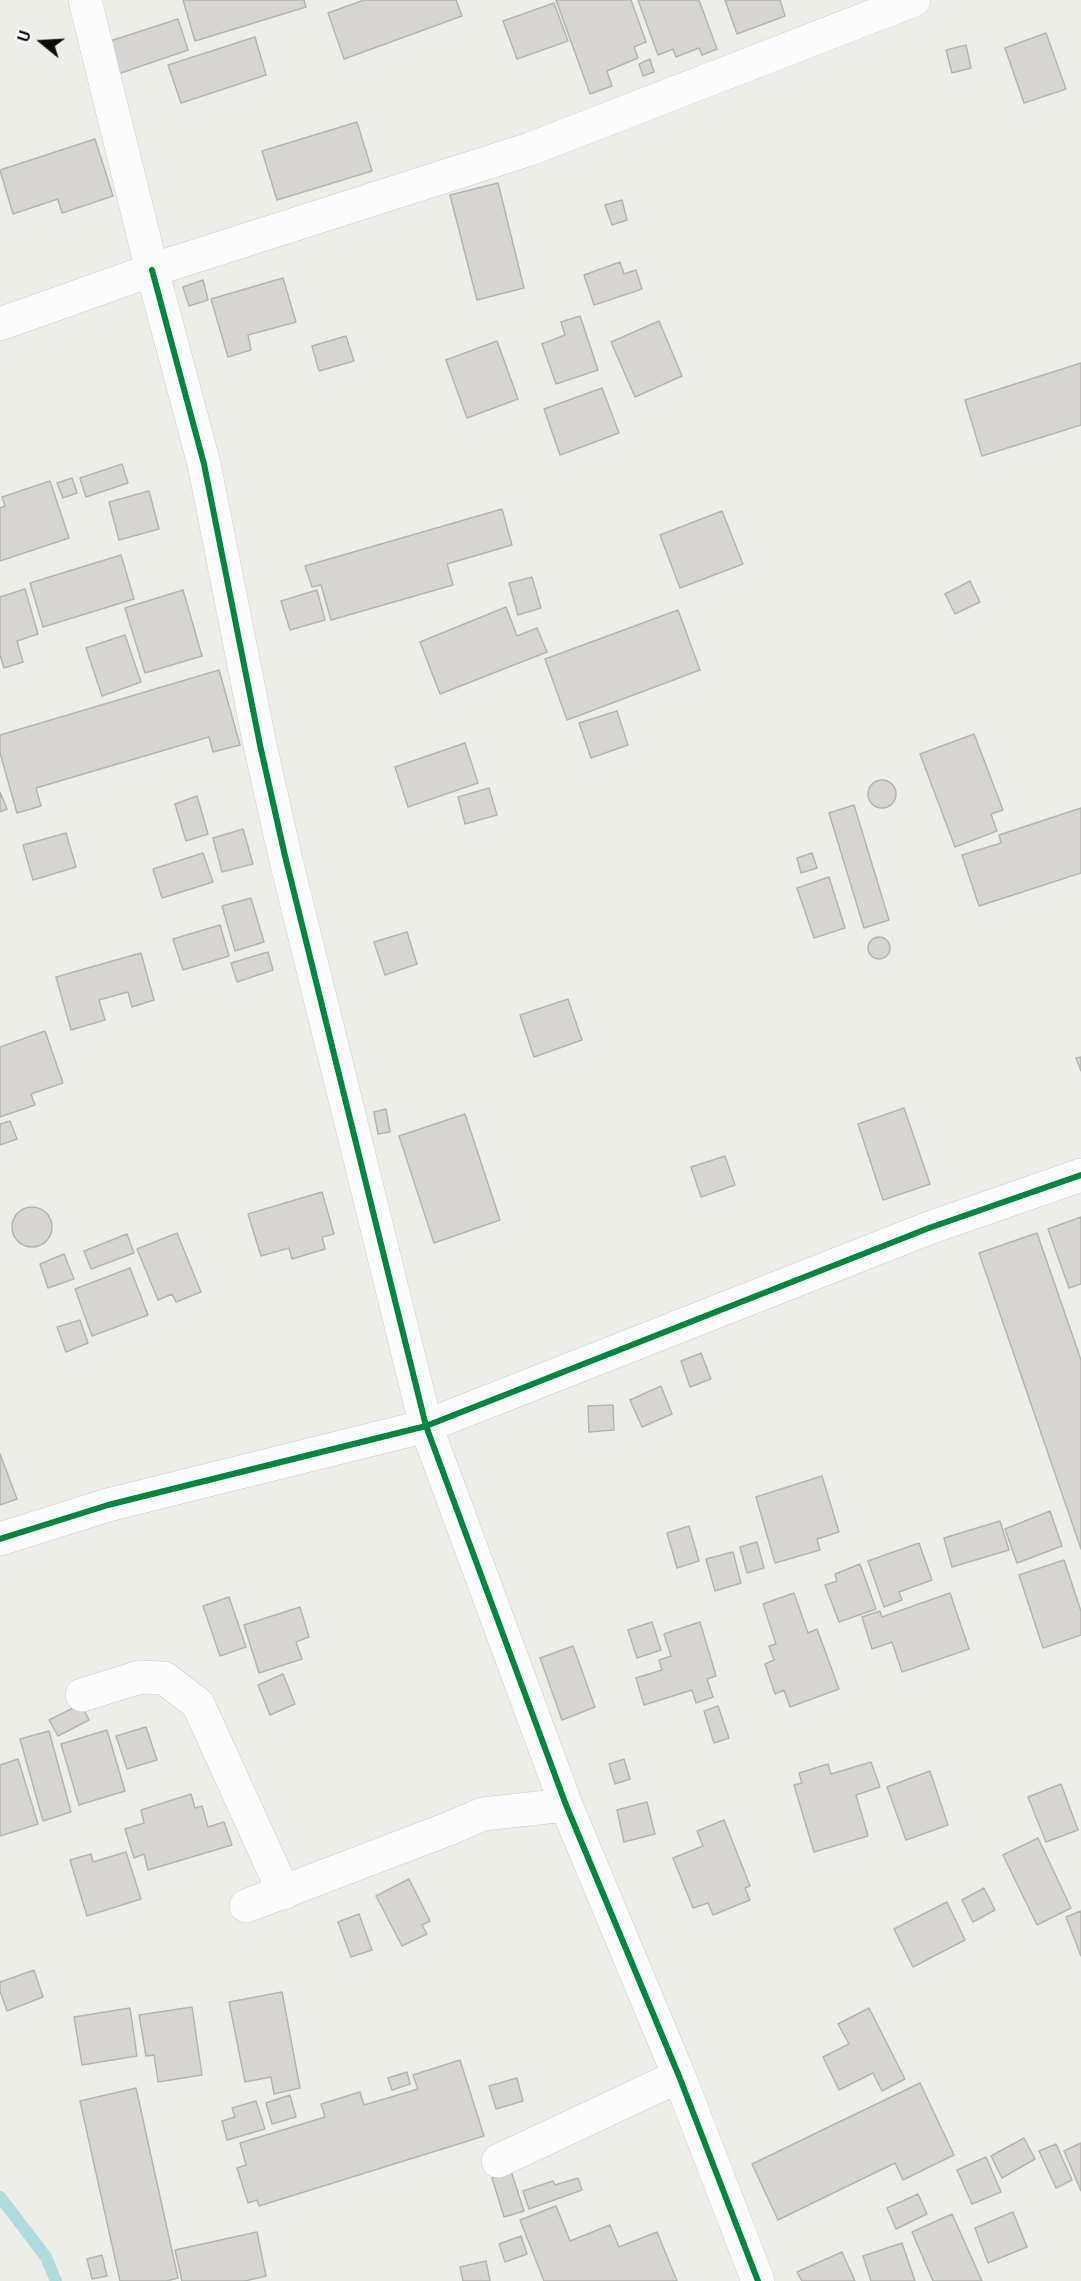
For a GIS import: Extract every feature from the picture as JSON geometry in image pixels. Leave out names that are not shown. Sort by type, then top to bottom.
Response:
[{"type":"street","points":[[85,0],[152,270],[204,464],[285,856],[426,1426],[566,1805],[679,2076],[758,2281]]},
{"type":"street","points":[[0,324],[152,270],[530,149],[914,0]]},
{"type":"street","points":[[0,1539],[108,1505],[426,1426],[928,1228],[1081,1175]]},
{"type":"street","points":[[82,1695],[140,1677],[164,1678],[198,1704],[284,1893]]},
{"type":"street","points":[[246,1906],[483,1814],[566,1805]]},
{"type":"street","points":[[498,2161],[679,2076]]},
{"type":"building","points":[[183,0],[304,0],[306,7],[195,41]]},
{"type":"building","points":[[364,0],[456,0],[462,16],[344,59],[328,13]]},
{"type":"building","points":[[556,0],[631,0],[646,42],[634,47],[638,58],[607,71],[612,86],[590,94]]},
{"type":"building","points":[[638,0],[699,0],[717,49],[702,55],[699,48],[676,57],[673,49],[658,55]]},
{"type":"building","points":[[725,0],[780,0],[785,16],[737,34]]},
{"type":"building","points":[[554,3],[568,41],[517,59],[503,21]]},
{"type":"building","points":[[178,19],[188,50],[118,74],[107,42]]},
{"type":"building","points":[[1046,33],[1066,89],[1024,103],[1005,48]]},
{"type":"building","points":[[255,37],[266,75],[181,103],[168,65]]},
{"type":"building","points":[[966,45],[971,68],[952,73],[946,50]]},
{"type":"building","points":[[650,59],[654,72],[643,76],[639,64]]},
{"type":"building","points":[[357,122],[372,171],[277,200],[262,151]]},
{"type":"building","points":[[95,139],[113,196],[62,213],[58,199],[13,214],[0,170]]},
{"type":"building","points":[[498,183],[524,288],[477,300],[450,195]]},
{"type":"building","points":[[622,200],[627,220],[612,225],[605,205]]},
{"type":"building","points":[[620,262],[624,274],[636,270],[642,289],[594,305],[584,275]]},
{"type":"building","points":[[283,278],[296,322],[248,335],[251,350],[228,357],[211,299]]},
{"type":"building","points":[[203,280],[208,300],[189,306],[183,287]]},
{"type":"building","points":[[580,316],[598,370],[556,384],[542,344],[565,335],[561,322]]},
{"type":"building","points":[[659,321],[682,376],[635,397],[611,342]]},
{"type":"building","points":[[346,336],[354,361],[319,371],[312,346]]},
{"type":"building","points":[[497,341],[518,399],[467,418],[446,360]]},
{"type":"building","points":[[1081,363],[1081,425],[982,456],[965,400]]},
{"type":"building","points":[[602,388],[619,433],[560,455],[544,409]]},
{"type":"building","points":[[122,464],[128,483],[86,497],[80,478]]},
{"type":"building","points":[[72,478],[77,493],[63,498],[57,483]]},
{"type":"building","points":[[50,481],[69,538],[0,561],[0,508],[5,506],[2,497]]},
{"type":"building","points":[[149,491],[159,529],[119,540],[109,502]]},
{"type":"building","points":[[502,509],[512,545],[447,564],[453,585],[331,620],[321,585],[312,587],[305,566]]},
{"type":"building","points":[[722,511],[743,564],[680,588],[660,535]]},
{"type":"building","points":[[121,555],[134,599],[43,627],[30,583]]},
{"type":"building","points":[[532,577],[541,608],[518,615],[509,583]]},
{"type":"building","points":[[970,581],[980,602],[955,614],[945,594]]},
{"type":"building","points":[[25,589],[38,634],[17,641],[23,662],[4,668],[0,655],[0,597]]},
{"type":"building","points":[[183,590],[202,656],[145,673],[125,608]]},
{"type":"building","points":[[317,590],[325,620],[290,630],[281,601]]},
{"type":"building","points":[[506,607],[517,636],[537,628],[547,652],[440,694],[420,642]]},
{"type":"building","points":[[678,610],[700,670],[567,720],[545,659]]},
{"type":"building","points":[[125,635],[141,682],[102,696],[86,648]]},
{"type":"building","points":[[219,670],[240,745],[213,752],[209,737],[36,788],[41,806],[17,813],[0,753],[0,735]]},
{"type":"building","points":[[617,711],[628,745],[591,758],[579,723]]},
{"type":"building","points":[[974,734],[1003,810],[991,814],[997,831],[955,847],[920,754]]},
{"type":"building","points":[[465,743],[478,783],[408,807],[395,767]]},
{"type":"building","points":[[882,780],[892,784],[896,794],[892,804],[882,808],[872,804],[868,794],[872,784]]},
{"type":"building","points":[[489,788],[497,815],[465,824],[458,797]]},
{"type":"building","points":[[0,792],[7,809],[0,812]]},
{"type":"building","points":[[197,796],[208,834],[186,841],[175,804]]},
{"type":"building","points":[[854,805],[889,920],[864,928],[829,813]]},
{"type":"building","points":[[1081,808],[1081,873],[979,906],[962,855],[1001,843],[999,835]]},
{"type":"building","points":[[243,829],[253,864],[222,872],[213,838]]},
{"type":"building","points":[[66,833],[76,867],[33,880],[23,845]]},
{"type":"building","points":[[203,853],[213,882],[162,898],[153,869]]},
{"type":"building","points":[[812,853],[817,868],[801,873],[797,858]]},
{"type":"building","points":[[829,877],[845,928],[814,938],[797,888]]},
{"type":"building","points":[[251,898],[264,942],[235,951],[222,906]]},
{"type":"building","points":[[220,925],[229,956],[183,970],[173,939]]},
{"type":"building","points":[[407,932],[417,964],[385,975],[374,942]]},
{"type":"building","points":[[879,937],[887,940],[890,948],[887,956],[879,959],[871,956],[868,948],[871,940]]},
{"type":"building","points":[[268,952],[273,970],[237,982],[231,963]]},
{"type":"building","points":[[141,953],[154,1000],[132,1007],[128,992],[99,1000],[105,1020],[71,1030],[56,977]]},
{"type":"building","points":[[568,999],[582,1040],[534,1057],[520,1015]]},
{"type":"building","points":[[45,1031],[63,1083],[31,1094],[35,1105],[0,1117],[0,1047]]},
{"type":"building","points":[[1081,1057],[1081,1071],[1076,1058]]},
{"type":"building","points":[[904,1108],[930,1184],[883,1200],[858,1124]]},
{"type":"building","points":[[386,1109],[390,1132],[378,1134],[374,1112]]},
{"type":"building","points":[[465,1114],[500,1220],[434,1243],[399,1136]]},
{"type":"building","points":[[10,1121],[17,1139],[0,1145],[0,1124]]},
{"type":"building","points":[[725,1156],[735,1185],[701,1197],[691,1167]]},
{"type":"building","points":[[322,1192],[334,1234],[322,1237],[325,1249],[292,1259],[289,1248],[261,1256],[248,1214]]},
{"type":"building","points":[[32,1207],[40,1208],[46,1213],[51,1219],[51,1235],[46,1241],[40,1246],[32,1247],[24,1246],[18,1241],[13,1235],[12,1227],[13,1219],[18,1213],[24,1208]]},
{"type":"building","points":[[1081,1217],[1081,1284],[1069,1288],[1048,1229]]},
{"type":"building","points":[[177,1233],[201,1292],[176,1302],[172,1294],[158,1300],[137,1249]]},
{"type":"building","points":[[1037,1233],[1081,1360],[1081,1549],[979,1253]]},
{"type":"building","points":[[127,1234],[134,1253],[91,1269],[84,1251]]},
{"type":"building","points":[[64,1254],[74,1279],[48,1288],[40,1264]]},
{"type":"building","points":[[130,1268],[148,1315],[92,1336],[75,1289]]},
{"type":"building","points":[[80,1320],[88,1343],[66,1352],[57,1327]]},
{"type":"building","points":[[701,1353],[711,1379],[690,1387],[681,1361]]},
{"type":"building","points":[[661,1386],[672,1414],[642,1427],[630,1400]]},
{"type":"building","points":[[613,1405],[614,1430],[589,1432],[588,1406]]},
{"type":"building","points":[[0,1454],[17,1499],[0,1505]]},
{"type":"building","points":[[822,1476],[839,1532],[817,1539],[820,1550],[775,1563],[756,1497]]},
{"type":"building","points":[[1050,1511],[1062,1546],[1017,1563],[1005,1529]]},
{"type":"building","points":[[1000,1521],[1009,1550],[952,1567],[944,1538]]},
{"type":"building","points":[[689,1526],[699,1561],[677,1568],[667,1533]]},
{"type":"building","points":[[757,1542],[764,1568],[747,1573],[740,1547]]},
{"type":"building","points":[[919,1543],[932,1580],[899,1592],[902,1600],[884,1607],[868,1561]]},
{"type":"building","points":[[733,1552],[741,1583],[715,1591],[706,1559]]},
{"type":"building","points":[[1064,1560],[1081,1611],[1081,1635],[1043,1648],[1019,1575]]},
{"type":"building","points":[[860,1564],[876,1609],[839,1622],[825,1585],[837,1581],[835,1574]]},
{"type":"building","points":[[794,1593],[808,1633],[817,1629],[839,1689],[790,1707],[784,1690],[775,1694],[765,1664],[774,1660],[769,1646],[776,1644],[763,1604]]},
{"type":"building","points":[[950,1593],[969,1649],[902,1672],[892,1642],[872,1649],[862,1617],[880,1611],[882,1617]]},
{"type":"building","points":[[229,1597],[246,1647],[220,1656],[203,1606]]},
{"type":"building","points":[[300,1607],[309,1637],[296,1642],[302,1659],[259,1673],[244,1625]]},
{"type":"building","points":[[652,1622],[661,1650],[637,1658],[628,1630]]},
{"type":"building","points":[[700,1622],[716,1676],[707,1679],[713,1697],[696,1703],[692,1690],[644,1705],[636,1678],[662,1670],[659,1660],[671,1656],[664,1634]]},
{"type":"building","points":[[573,1646],[595,1707],[562,1720],[540,1658]]},
{"type":"building","points":[[283,1674],[295,1704],[270,1715],[258,1685]]},
{"type":"building","points":[[81,1704],[89,1720],[58,1736],[49,1720]]},
{"type":"building","points":[[718,1706],[729,1738],[714,1743],[704,1711]]},
{"type":"building","points":[[146,1727],[157,1760],[127,1769],[116,1736]]},
{"type":"building","points":[[107,1730],[125,1791],[79,1805],[61,1744]]},
{"type":"building","points":[[49,1731],[71,1812],[43,1821],[20,1739]]},
{"type":"building","points":[[18,1759],[38,1824],[0,1836],[0,1765]]},
{"type":"building","points":[[624,1759],[630,1779],[615,1784],[609,1764]]},
{"type":"building","points":[[871,1762],[880,1787],[856,1795],[868,1836],[814,1852],[794,1785],[802,1783],[799,1773],[828,1764],[831,1774]]},
{"type":"building","points":[[930,1771],[948,1825],[906,1840],[887,1787]]},
{"type":"building","points":[[1061,1784],[1078,1830],[1046,1842],[1028,1797]]},
{"type":"building","points":[[191,1794],[195,1808],[202,1806],[208,1827],[224,1822],[232,1845],[148,1870],[144,1854],[134,1858],[125,1829],[144,1823],[141,1810]]},
{"type":"building","points":[[647,1802],[655,1834],[624,1842],[617,1810]]},
{"type":"building","points":[[724,1820],[750,1886],[745,1888],[750,1900],[713,1915],[708,1903],[693,1908],[673,1858],[703,1846],[697,1831]]},
{"type":"building","points":[[1038,1838],[1071,1908],[1037,1925],[1003,1855]]},
{"type":"building","points":[[126,1852],[141,1899],[87,1916],[70,1860],[91,1854],[93,1862]]},
{"type":"building","points":[[409,1879],[430,1921],[422,1925],[427,1934],[402,1946],[376,1896]]},
{"type":"building","points":[[984,1888],[995,1910],[973,1922],[962,1900]]},
{"type":"building","points":[[947,1902],[965,1940],[913,1967],[894,1929]]},
{"type":"building","points":[[1081,1911],[1081,1956],[1066,1917]]},
{"type":"building","points":[[359,1914],[372,1950],[351,1957],[338,1922]]},
{"type":"building","points":[[34,1970],[43,1997],[7,2011],[0,1991],[0,1982]]},
{"type":"building","points":[[282,1992],[300,2088],[274,2094],[271,2077],[245,2082],[229,2002]]},
{"type":"building","points":[[192,2007],[202,2075],[158,2082],[154,2055],[146,2056],[139,2015]]},
{"type":"building","points":[[130,2008],[137,2056],[82,2065],[74,2017]]},
{"type":"building","points":[[869,2008],[905,2079],[882,2091],[873,2073],[839,2090],[823,2057],[849,2044],[838,2024]]},
{"type":"building","points":[[460,2060],[484,2136],[259,2206],[257,2200],[248,2203],[237,2168],[246,2165],[240,2143],[325,2117],[321,2104],[360,2092],[364,2105],[418,2089],[413,2075]]},
{"type":"building","points":[[407,2072],[410,2084],[392,2090],[388,2078]]},
{"type":"building","points":[[517,2078],[523,2101],[496,2109],[489,2086]]},
{"type":"building","points":[[920,2083],[954,2155],[903,2180],[895,2163],[778,2220],[752,2164]]},
{"type":"building","points":[[136,2088],[178,2278],[167,2281],[120,2281],[80,2101]]},
{"type":"building","points":[[290,2095],[296,2117],[272,2124],[266,2103]]},
{"type":"building","points":[[256,2101],[265,2129],[227,2140],[222,2121],[235,2117],[232,2108]]},
{"type":"building","points":[[1024,2138],[1035,2159],[1002,2178],[991,2156]]},
{"type":"building","points":[[1081,2143],[1081,2191],[1064,2151]]},
{"type":"building","points":[[1056,2144],[1072,2180],[1056,2188],[1039,2151]]},
{"type":"building","points":[[986,2157],[1001,2192],[972,2204],[957,2170]]},
{"type":"building","points":[[511,2171],[524,2211],[504,2217],[492,2178]]},
{"type":"building","points":[[578,2178],[582,2190],[529,2209],[523,2191],[553,2181],[555,2185]]},
{"type":"building","points":[[918,2194],[927,2214],[896,2229],[887,2208]]},
{"type":"building","points":[[556,2206],[570,2241],[610,2225],[619,2247],[657,2232],[677,2281],[544,2281],[520,2220]]},
{"type":"building","points":[[1013,2212],[1027,2247],[988,2263],[975,2228]]},
{"type":"building","points":[[952,2214],[982,2281],[933,2281],[912,2232]]},
{"type":"building","points":[[257,2232],[266,2276],[245,2281],[182,2281],[175,2250]]},
{"type":"building","points":[[521,2236],[527,2254],[505,2262],[499,2244]]},
{"type":"building","points":[[902,2243],[915,2281],[871,2281],[863,2256]]},
{"type":"building","points":[[842,2252],[855,2281],[802,2281],[797,2272]]},
{"type":"building","points":[[102,2255],[107,2276],[92,2279],[87,2259]]},
{"type":"building","points":[[486,2261],[490,2281],[463,2281],[460,2267]]},
{"type":"waterway","points":[[0,2197],[46,2257],[56,2281]]},
{"type":"cycle path","points":[[152,270],[204,464],[260,745],[285,856],[426,1426],[566,1805],[679,2076],[758,2281]]},
{"type":"cycle path","points":[[0,1539],[108,1505],[426,1426],[929,1228],[1081,1175]]}]
